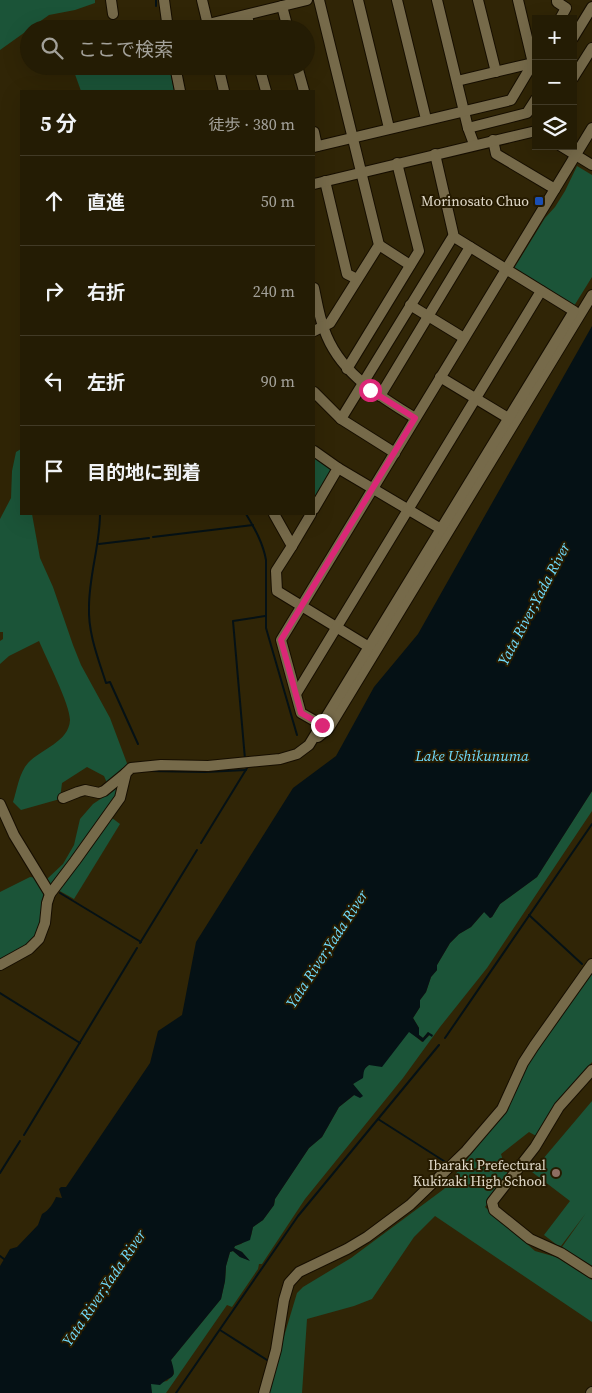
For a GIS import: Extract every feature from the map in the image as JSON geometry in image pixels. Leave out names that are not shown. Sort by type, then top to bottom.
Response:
[{"type":"street","points":[[111,0],[113,14]]},
{"type":"street","points":[[164,0],[167,20]]},
{"type":"street","points":[[202,0],[207,20]]},
{"type":"street","points":[[229,20],[307,0]]},
{"type":"street","points":[[319,0],[379,245],[410,265]]},
{"type":"street","points":[[358,0],[389,128]]},
{"type":"street","points":[[397,0],[426,119]]},
{"type":"street","points":[[437,0],[468,128],[474,144]]},
{"type":"street","points":[[478,0],[496,72]]},
{"type":"street","points":[[518,0],[532,52]]},
{"type":"street","points":[[556,0],[557,2],[569,4],[562,15]]},
{"type":"street","points":[[282,6],[286,20]]},
{"type":"street","points":[[577,31],[592,7]]},
{"type":"street","points":[[247,15],[248,20]]},
{"type":"street","points":[[577,72],[592,48]]},
{"type":"street","points":[[457,81],[496,72],[532,61]]},
{"type":"street","points":[[315,146],[511,100],[532,63]]},
{"type":"street","points":[[177,75],[180,90]]},
{"type":"street","points":[[220,75],[224,90]]},
{"type":"street","points":[[262,75],[266,90]]},
{"type":"street","points":[[300,75],[304,90]]},
{"type":"street","points":[[468,128],[527,113],[532,105]]},
{"type":"street","points":[[322,725],[301,713],[281,640],[592,128]]},
{"type":"street","points":[[315,184],[474,144],[532,132]]},
{"type":"street","points":[[493,140],[496,154],[555,189]]},
{"type":"street","points":[[568,150],[592,165]]},
{"type":"street","points":[[313,740],[574,311],[454,237],[435,154]]},
{"type":"street","points":[[347,369],[419,251],[397,163]]},
{"type":"street","points":[[325,181],[348,274],[357,279]]},
{"type":"street","points":[[341,419],[454,237]]},
{"type":"street","points":[[319,329],[330,324],[379,245]]},
{"type":"street","points":[[380,396],[470,248]]},
{"type":"street","points":[[296,694],[542,291]]},
{"type":"street","points":[[63,798],[68,794],[85,790],[104,791],[131,768],[138,766],[208,766],[285,758],[300,752],[329,728],[592,295]]},
{"type":"street","points":[[315,296],[319,329],[347,369],[363,384],[415,418]]},
{"type":"street","points":[[410,306],[464,338]]},
{"type":"street","points":[[440,377],[508,418]]},
{"type":"street","points":[[315,393],[341,419],[395,453]]},
{"type":"street","points":[[315,452],[338,468],[441,529]]},
{"type":"street","points":[[315,507],[338,468]]},
{"type":"street","points":[[275,515],[292,546]]},
{"type":"street","points":[[310,515],[276,571],[276,591],[369,647]]},
{"type":"street","points":[[0,965],[28,949],[39,938],[45,923],[50,894],[120,798],[126,773]]},
{"type":"street","points":[[0,804],[14,835],[50,894]]},
{"type":"street","points":[[264,1393],[276,1350],[284,1300],[289,1283],[299,1272],[347,1250],[410,1205],[466,1151],[502,1109],[534,1046],[592,964]]},
{"type":"street","points":[[592,1070],[559,1107],[535,1147],[492,1202],[492,1206],[494,1210],[530,1240],[562,1253],[592,1273]]},
{"type":"green space","points":[[0,0],[95,0],[95,3],[75,10],[49,15],[42,20],[20,20],[20,36],[0,50]]},
{"type":"green space","points":[[75,75],[171,75],[174,90],[81,90]]},
{"type":"green space","points":[[577,166],[592,175],[592,277],[574,306],[513,270],[545,218],[565,191]]},
{"type":"green space","points":[[20,450],[20,515],[32,515],[40,558],[53,587],[73,645],[81,665],[110,718],[128,766],[117,796],[43,896],[42,925],[30,944],[0,962],[0,892],[30,877],[47,879],[63,864],[74,845],[80,819],[93,804],[111,792],[104,776],[87,767],[62,783],[60,799],[21,810],[13,802],[25,767],[33,758],[60,740],[68,728],[70,720],[62,692],[39,641],[9,656],[0,664],[0,641],[3,639],[3,632],[0,632],[0,519],[11,498],[12,471],[16,452]]},
{"type":"green space","points":[[315,456],[332,468],[315,500]]},
{"type":"green space","points":[[592,791],[592,811],[487,968],[440,1027],[403,1078],[305,1199],[262,1264],[259,1264],[258,1269],[232,1307],[227,1305],[166,1393],[152,1393],[151,1384],[167,1381],[174,1374],[171,1360],[221,1299],[230,1252],[233,1251],[240,1257],[249,1260],[242,1252],[234,1248],[235,1246],[251,1236],[253,1227],[263,1220],[274,1205],[275,1199],[309,1148],[322,1137],[339,1107],[358,1092],[353,1084],[363,1076],[365,1068],[409,1031],[422,1042],[430,1035],[428,1032],[423,1038],[419,1035],[419,1028],[413,1018],[420,1007],[420,1000],[426,992],[431,977],[437,970],[437,965],[450,943],[459,934],[471,927],[485,911],[490,918],[492,917],[500,904],[537,877]]},
{"type":"green space","points":[[112,818],[120,824],[74,899],[58,890]]},
{"type":"green space","points":[[592,968],[592,1062],[557,1104],[538,1137],[529,1132],[501,1154],[506,1171],[509,1174],[485,1207],[535,1251],[556,1257],[592,1280],[592,1322],[435,1216],[414,1237],[372,1299],[307,1319],[302,1393],[267,1393],[297,1293],[303,1287],[351,1258],[444,1189],[504,1112],[526,1064]]},
{"type":"green space","points":[[592,1101],[592,1266],[562,1247],[586,1213],[561,1246],[544,1235],[570,1201],[532,1172]]},
{"type":"water","name":"Lake Ushikunuma","points":[[592,326],[592,791],[537,877],[500,904],[492,917],[490,918],[484,912],[471,927],[459,934],[450,943],[437,965],[437,970],[431,977],[426,992],[420,1000],[420,1007],[413,1018],[419,1028],[419,1035],[423,1038],[428,1032],[433,1035],[432,1037],[429,1035],[423,1042],[409,1032],[382,1067],[369,1065],[365,1069],[363,1078],[353,1084],[363,1096],[360,1098],[354,1095],[339,1107],[322,1137],[309,1148],[275,1199],[274,1205],[263,1220],[253,1227],[250,1240],[235,1246],[234,1248],[242,1252],[250,1261],[240,1257],[233,1251],[230,1252],[221,1299],[171,1360],[174,1371],[172,1376],[160,1385],[151,1384],[152,1393],[0,1393],[0,1266],[10,1249],[17,1247],[38,1225],[42,1214],[49,1209],[56,1197],[62,1198],[59,1189],[66,1187],[150,1063],[158,1031],[182,1015],[196,942],[293,788],[336,756],[374,687],[418,634]]},
{"type":"waterway","points":[[156,0],[156,6]]},
{"type":"waterway","points":[[100,515],[89,595],[90,626],[106,683],[110,682],[138,744]]},
{"type":"waterway","points":[[247,515],[265,554],[266,628],[297,735]]},
{"type":"waterway","points":[[153,537],[253,525]]},
{"type":"waterway","points":[[99,544],[149,538]]},
{"type":"waterway","points":[[245,759],[233,621],[265,616]]},
{"type":"waterway","points":[[201,843],[247,768]]},
{"type":"waterway","points":[[150,771],[205,772],[246,770]]},
{"type":"waterway","points":[[445,1038],[592,824]]},
{"type":"waterway","points":[[140,943],[197,850]]},
{"type":"waterway","points":[[60,893],[141,942]]},
{"type":"waterway","points":[[529,915],[582,964]]},
{"type":"waterway","points":[[24,1135],[137,948]]},
{"type":"waterway","points":[[0,993],[80,1043]]},
{"type":"waterway","points":[[176,1393],[298,1216],[439,1045]]},
{"type":"waterway","points":[[378,1119],[447,1163]]},
{"type":"waterway","points":[[0,1173],[20,1141]]},
{"type":"waterway","points":[[0,1256],[4,1259]]},
{"type":"waterway","points":[[220,1330],[267,1360]]},
{"type":"place","name":"Morinosato Chuo","points":[[539,201]]},
{"type":"place","name":"Ibaraki Prefectural Kukizaki High School","points":[[556,1173]]},
{"type":"route","points":[[322,725],[301,713],[281,640],[415,418],[370,390]]},
{"type":"water label","name":"Yata River;Yada River","points":[[534,604]]},
{"type":"water label","name":"Yata River;Yada River","points":[[327,949]]},
{"type":"water label","name":"Yata River;Yada River","points":[[104,1288]]}]
